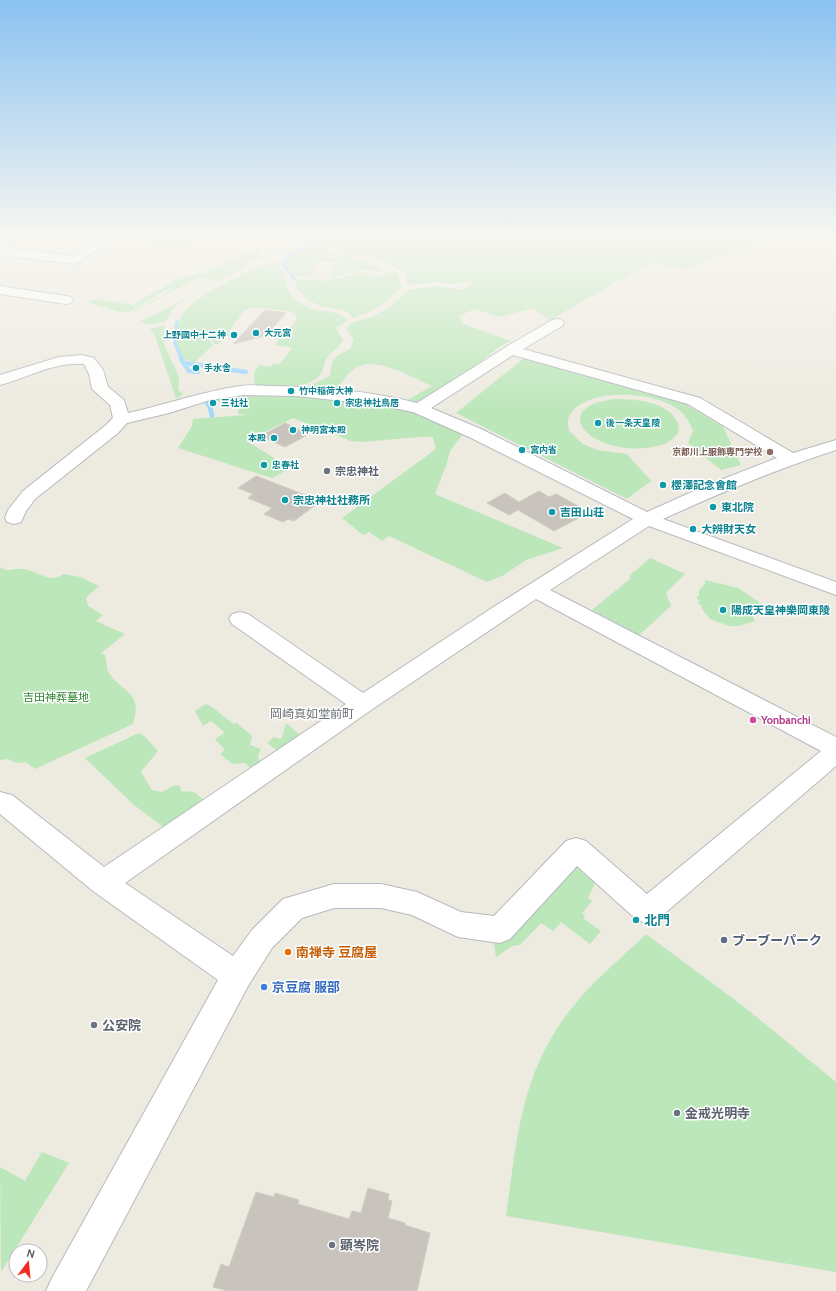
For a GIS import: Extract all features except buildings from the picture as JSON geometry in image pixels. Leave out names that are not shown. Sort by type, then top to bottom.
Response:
[{"type":"street","points":[[28,294],[66,300]]},
{"type":"street","points":[[419,409],[511,350],[557,323]]},
{"type":"street","points":[[511,350],[694,401],[791,459]]},
{"type":"street","points":[[0,380],[74,358],[85,359],[91,362],[93,366],[99,379],[100,389],[118,403],[121,419]]},
{"type":"street","points":[[14,518],[17,510],[29,495],[112,430],[121,419],[163,410],[207,396],[243,390],[297,391],[379,400],[419,409],[476,432],[647,519],[836,589]]},
{"type":"street","points":[[103,883],[363,704],[535,590],[647,519],[711,490],[791,459],[836,445]]},
{"type":"street","points":[[535,590],[836,748]]},
{"type":"street","points":[[240,619],[363,704]]},
{"type":"street","points":[[65,1291],[237,976],[262,939],[293,908],[334,896],[381,896],[416,904],[458,924],[500,930],[576,850],[647,911],[836,752]]},
{"type":"street","points":[[0,802],[3,802],[103,883],[237,976]]},
{"type":"green space","points":[[151,294],[159,294],[131,311],[123,313],[87,302],[98,299],[133,305]]},
{"type":"green space","points":[[164,294],[167,294],[131,314],[129,314]]},
{"type":"green space","points":[[290,294],[294,299],[307,307],[337,313],[348,320],[336,328],[343,340],[339,346],[330,353],[318,377],[312,381],[296,386],[280,388],[255,387],[254,372],[260,365],[271,367],[274,363],[279,364],[293,348],[275,345],[279,340],[275,339],[281,337],[297,320],[295,313],[261,308],[254,308],[244,311],[229,332],[231,337],[227,336],[218,344],[215,344],[209,337],[207,337],[213,345],[195,362],[185,359],[180,355],[176,346],[175,336],[181,317],[187,309],[205,295]]},
{"type":"green space","points":[[303,294],[394,294],[380,306],[353,318],[346,311],[321,306],[310,301]]},
{"type":"green space","points":[[404,294],[595,294],[550,320],[532,308],[500,317],[474,309],[460,316],[461,323],[511,341],[499,347],[434,399],[419,406],[404,402],[432,386],[394,369],[374,364],[364,365],[353,370],[344,378],[335,391],[305,388],[330,376],[332,362],[338,355],[350,349],[354,340],[346,329],[351,323],[374,316],[390,307]]},
{"type":"green space","points":[[184,299],[173,308],[166,321],[148,325],[140,321],[159,313]]},
{"type":"green space","points":[[165,325],[163,335],[164,344],[179,377],[178,390],[183,394],[176,398],[155,336],[150,329]]},
{"type":"green space","points":[[524,358],[679,400],[723,427],[741,465],[721,470],[688,443],[693,431],[691,425],[680,411],[670,404],[655,399],[638,396],[603,396],[588,401],[575,408],[568,419],[569,431],[583,444],[597,450],[627,454],[651,481],[627,499],[456,413]]},
{"type":"green space","points":[[245,394],[293,394],[402,407],[465,431],[450,451],[435,494],[563,548],[526,560],[504,575],[487,582],[389,536],[382,541],[369,532],[363,535],[342,518],[436,449],[433,437],[362,442],[351,441],[293,418],[247,441],[290,468],[272,478],[178,448],[192,426],[193,419],[246,415],[237,413],[243,404],[221,401],[206,403],[203,401]]},
{"type":"green space","points":[[613,399],[639,400],[665,409],[672,414],[677,421],[679,427],[678,433],[666,443],[645,448],[621,447],[598,440],[584,429],[580,420],[581,415],[589,406]]},
{"type":"green space","points":[[650,558],[685,574],[666,593],[671,606],[637,637],[628,632],[630,630],[592,610],[631,578],[629,576]]},
{"type":"green space","name":"吉田神葬墓地","points":[[0,567],[9,570],[27,570],[53,578],[63,574],[80,577],[99,586],[86,598],[88,606],[103,615],[96,621],[125,634],[101,653],[105,655],[109,673],[134,699],[136,705],[133,724],[35,769],[26,762],[16,763],[8,759],[0,760]]},
{"type":"green space","points":[[705,580],[738,588],[759,602],[764,613],[753,616],[755,621],[739,626],[729,626],[710,619],[702,609],[702,606],[697,603],[700,601],[696,598],[699,595],[699,590],[705,584]]},
{"type":"green space","points":[[206,704],[234,724],[237,723],[252,736],[250,745],[261,749],[258,757],[261,764],[255,769],[249,767],[245,763],[232,764],[220,754],[225,750],[215,739],[224,732],[211,721],[203,726],[195,711]]},
{"type":"green space","points":[[286,723],[300,735],[279,752],[267,743],[274,737],[279,739],[282,737]]},
{"type":"green space","points":[[139,733],[144,736],[158,751],[141,772],[152,790],[162,792],[174,785],[180,786],[181,791],[194,792],[206,802],[168,827],[162,826],[134,805],[85,758]]},
{"type":"green space","points":[[572,864],[595,883],[588,898],[592,901],[582,913],[585,916],[583,918],[601,931],[590,944],[561,922],[553,931],[541,923],[520,945],[512,946],[496,957],[494,944]]},
{"type":"green space","points":[[646,934],[743,1006],[836,1082],[836,1272],[506,1216],[519,1128],[534,1074],[546,1048],[561,1022],[581,997]]},
{"type":"green space","points":[[42,1152],[69,1163],[19,1243],[8,1243],[8,1261],[1,1272],[0,1167],[25,1181]]},
{"type":"waterway","points":[[177,322],[175,343],[182,360]]},
{"type":"waterway","points":[[181,359],[189,371],[198,372]]},
{"type":"waterway","points":[[185,363],[246,372]]},
{"type":"waterway","points":[[210,399],[205,400],[210,407],[212,416]]},
{"type":"place","name":"大元宮","points":[[256,333]]},
{"type":"place","name":"上野國中十二神","points":[[234,335]]},
{"type":"place","name":"手水舎","points":[[196,368]]},
{"type":"place","name":"竹中稲荷大神","points":[[291,391]]},
{"type":"place","name":"三社社","points":[[213,403]]},
{"type":"place","name":"宗忠神社鳥居","points":[[337,403]]},
{"type":"place","name":"後一条天皇陵","points":[[598,423]]},
{"type":"place","name":"神明宮本殿","points":[[293,430]]},
{"type":"place","name":"本殿","points":[[274,438]]},
{"type":"place","name":"宮内省","points":[[522,450]]},
{"type":"place","name":"京都川上服飾専門学校","points":[[770,452]]},
{"type":"place","name":"忠春社","points":[[264,465]]},
{"type":"place","name":"宗忠神社","points":[[327,471]]},
{"type":"place","name":"櫻澤記念會館","points":[[663,485]]},
{"type":"place","name":"宗忠神社社務所","points":[[285,500]]},
{"type":"place","name":"東北院","points":[[713,507]]},
{"type":"place","name":"吉田山荘","points":[[552,512]]},
{"type":"place","name":"大辨財天女","points":[[693,529]]},
{"type":"place","name":"陽成天皇神樂岡東陵","points":[[723,610]]},
{"type":"place","name":"Yonbanchi","points":[[753,720]]},
{"type":"place","name":"北門","points":[[636,920]]},
{"type":"place","name":"ブーブーパーク","points":[[724,940]]},
{"type":"place","name":"南禅寺 豆腐屋","points":[[288,952]]},
{"type":"place","name":"京豆腐 服部","points":[[264,987]]},
{"type":"place","name":"公安院","points":[[94,1025]]},
{"type":"place","name":"金戒光明寺","points":[[677,1113]]},
{"type":"place","name":"顕岑院","points":[[332,1245]]},
{"type":"district","name":"岡崎真如堂前町","points":[[312,714]]}]
